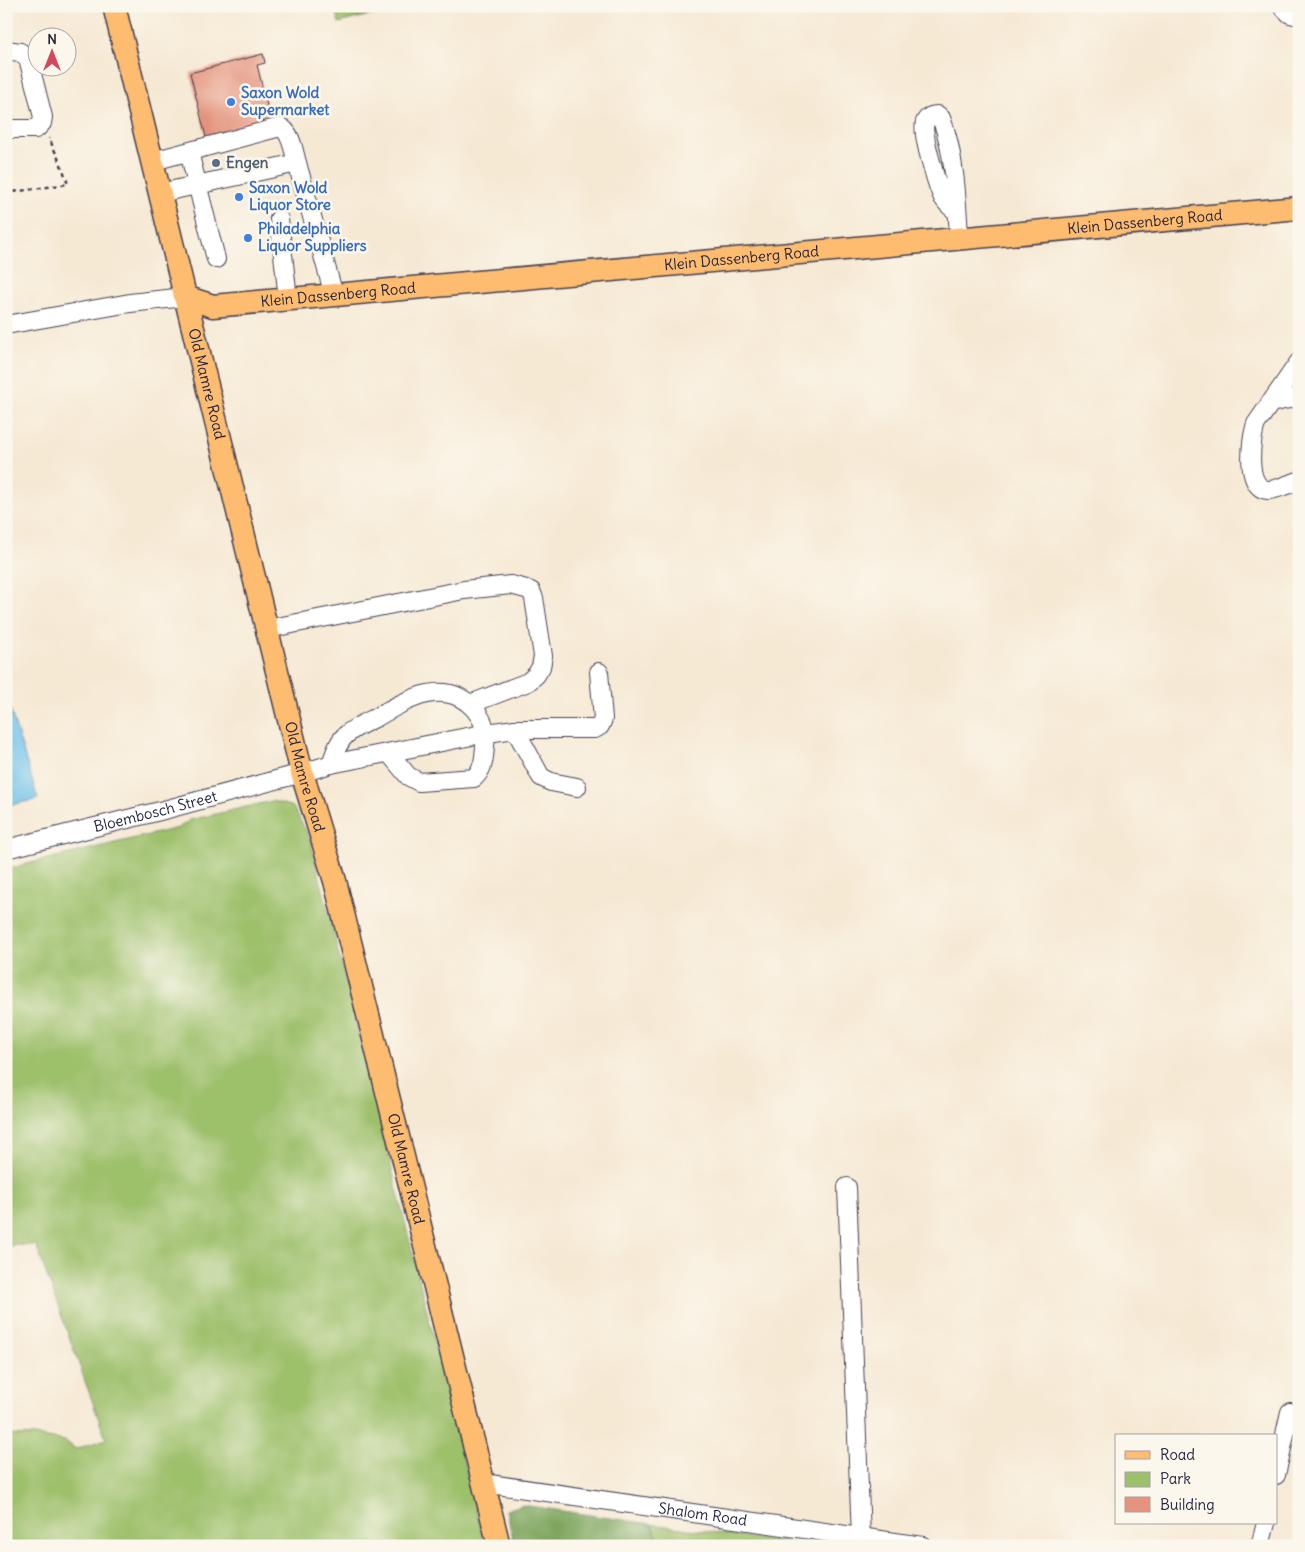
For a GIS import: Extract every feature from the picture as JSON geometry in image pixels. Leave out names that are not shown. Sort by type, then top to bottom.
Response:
[{"type":"main road","name":"Old Mamre Road","points":[[114,6],[302,773],[335,881],[499,1546]]},
{"type":"main road","name":"Klein Dassenberg Road","points":[[185,297],[213,306],[1299,208]]},
{"type":"street","points":[[1282,6],[1290,14],[1299,16]]},
{"type":"street","points":[[6,50],[20,52],[28,58],[43,117],[42,122],[36,129],[6,129]]},
{"type":"street","points":[[153,161],[280,127],[283,128],[287,132],[298,163],[334,295]]},
{"type":"street","points":[[189,152],[216,259]]},
{"type":"street","points":[[160,193],[298,163]]},
{"type":"street","points":[[957,211],[958,238]]},
{"type":"street","points":[[279,219],[288,299]]},
{"type":"street","points":[[6,325],[130,303],[185,297]]},
{"type":"street","points":[[1299,362],[1256,424],[1252,435],[1251,448],[1254,480],[1262,489],[1269,490],[1299,480]]},
{"type":"street","points":[[1270,403],[1299,397]]},
{"type":"street","points":[[267,629],[464,590],[511,585],[531,591],[534,598],[543,656],[541,667],[528,682],[470,704]]},
{"type":"street","name":"Bloembosch Street","points":[[6,849],[160,811],[330,764],[487,732],[516,729],[595,729],[600,726],[603,718],[599,672]]},
{"type":"street","points":[[330,764],[339,744],[348,732],[406,700],[426,694],[445,693],[470,704],[479,714],[487,732],[483,767],[474,778],[419,782],[408,776],[390,753]]},
{"type":"street","points":[[516,729],[541,777],[551,782],[577,787]]},
{"type":"street","points":[[847,1187],[855,1540]]},
{"type":"street","points":[[1278,1466],[1290,1412]]},
{"type":"street","name":"Shalom Road","points":[[483,1483],[855,1540],[923,1546]]},
{"type":"street","points":[[1260,1546],[1266,1524]]},
{"type":"path","points":[[6,193],[68,184],[42,122]]},
{"type":"green space","points":[[334,6],[404,6],[339,23]]},
{"type":"green space","points":[[272,801],[293,807],[310,838],[485,1546],[6,1546],[6,1435],[35,1436],[65,1441],[76,1449],[106,1439],[36,1245],[13,1245],[6,1253],[6,869],[178,828],[190,820]]},
{"type":"green space","points":[[522,1505],[651,1524],[658,1537],[669,1544],[669,1546],[515,1546],[506,1510]]},
{"type":"green space","points":[[651,1524],[814,1546],[669,1546],[669,1544],[658,1537]]},
{"type":"water","points":[[6,696],[38,799],[6,806]]},
{"type":"building","name":"Saxon Wold Supermarket","points":[[263,54],[265,63],[257,65],[271,122],[206,137],[190,73]]},
{"type":"place","name":"Saxon Wold Supermarket","points":[[231,102]]},
{"type":"place","name":"Engen","points":[[216,163]]},
{"type":"place","name":"Saxon Wold Liquor Store","points":[[239,197]]},
{"type":"place","name":"Philadelphia Liquor Suppliers","points":[[248,238]]}]
